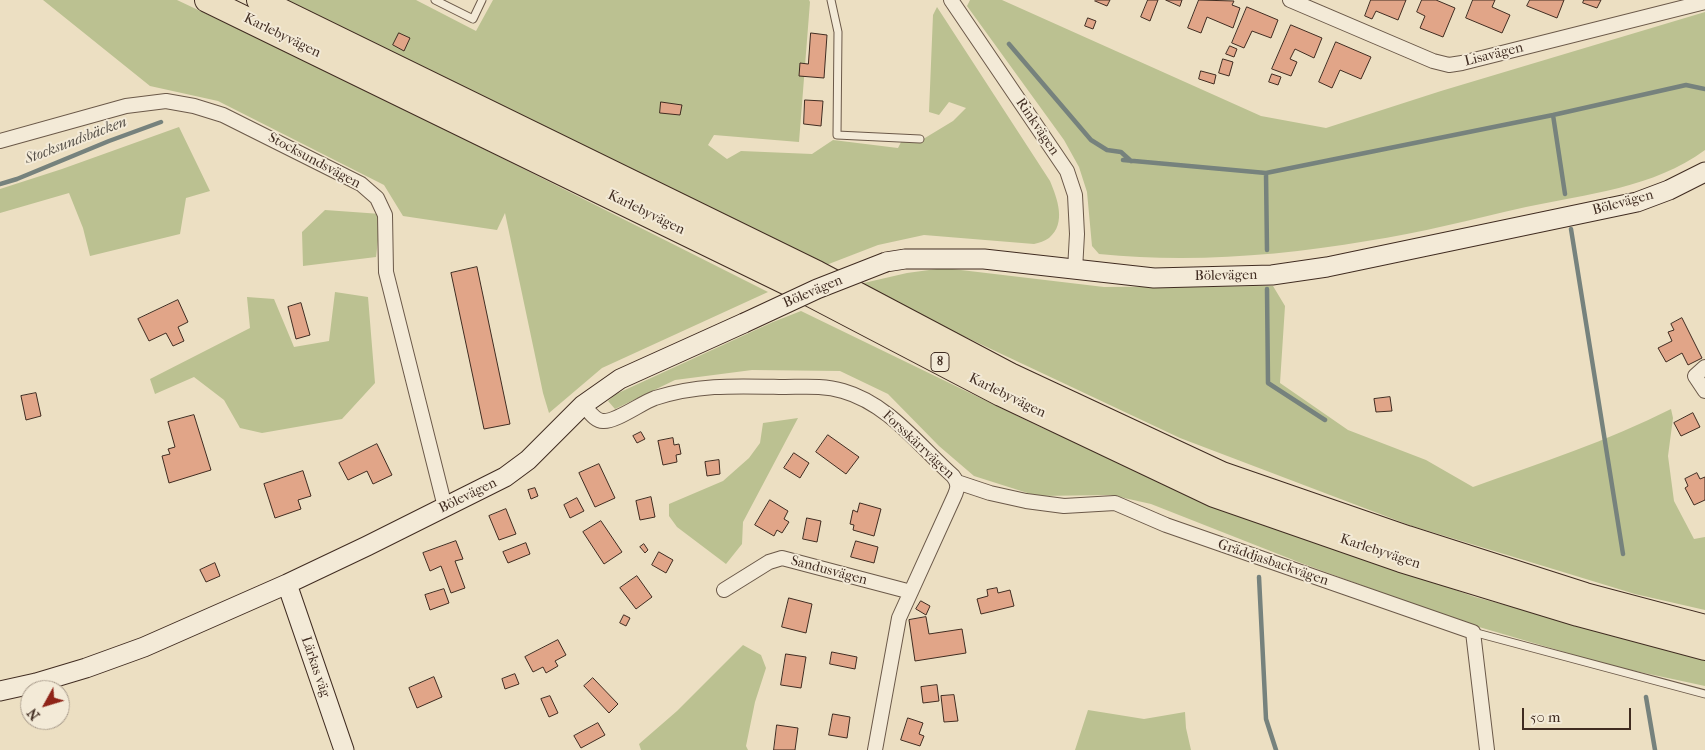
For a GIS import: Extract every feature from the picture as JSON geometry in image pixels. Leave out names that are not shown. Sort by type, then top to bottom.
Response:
[{"type":"highway","name":"Karlebyvägen","points":[[206,0],[804,290],[1001,394],[1214,495],[1410,563],[1578,614],[1705,648]]},
{"type":"highway","name":"Karlebyvägen","points":[[259,0],[817,273],[1010,375],[1222,474],[1407,538],[1585,595],[1705,627]]},
{"type":"main road","name":"Bölevägen","points":[[0,691],[78,671],[144,647],[287,584],[505,477],[528,460],[583,405],[620,379],[817,289],[886,262],[905,259],[984,259],[1154,278],[1272,275],[1327,267],[1637,202],[1669,190],[1705,172]]},
{"type":"main road","name":"Lärkas väg","points":[[287,584],[344,750]]},
{"type":"street","name":"Rinkvägen","points":[[951,0],[1067,171],[1075,196],[1077,234],[1075,270]]},
{"type":"street","name":"Lisavägen","points":[[1290,0],[1433,61],[1448,65],[1472,61],[1705,2]]},
{"type":"street","name":"Stocksundsvägen","points":[[0,141],[126,106],[166,101],[194,106],[223,115],[361,184],[377,198],[385,215],[386,272],[445,506]]},
{"type":"street","points":[[1705,367],[1695,376],[1705,391]]},
{"type":"street","name":"Forsskärrvägen","points":[[583,405],[597,419],[604,421],[614,419],[652,399],[704,386],[814,386],[843,391],[863,399],[886,413],[953,476],[957,482],[954,497],[899,618],[875,750]]},
{"type":"street","name":"Gräddjasbackvägen","points":[[957,482],[990,493],[1026,501],[1064,506],[1115,503],[1166,525],[1473,632]]},
{"type":"street","name":"Sandusvägen","points":[[724,590],[769,562],[782,558],[911,592]]},
{"type":"street","points":[[1473,632],[1487,750]]},
{"type":"lane","points":[[435,0],[473,19],[482,0]]},
{"type":"lane","points":[[831,0],[838,32],[837,135],[920,139]]},
{"type":"lane","points":[[1473,632],[1705,694]]},
{"type":"green space","points":[[43,0],[177,0],[359,86],[768,292],[602,368],[549,413],[543,393],[505,213],[497,230],[403,216],[384,185],[218,101],[150,86]]},
{"type":"green space","points":[[285,0],[416,0],[476,31],[493,0],[809,0],[799,142],[714,135],[708,145],[727,159],[741,151],[812,154],[833,140],[898,148],[904,136],[920,141],[953,121],[966,108],[949,102],[939,115],[929,112],[933,15],[937,7],[1050,181],[1058,203],[1058,225],[1049,238],[1034,244],[924,235],[878,245],[821,267]]},
{"type":"green space","points":[[970,0],[1002,0],[1261,116],[1326,128],[1441,91],[1705,12],[1705,150],[1685,163],[1664,173],[1619,188],[1387,238],[1301,251],[1200,258],[1132,257],[1099,254],[1092,246],[1087,192],[1079,167],[1064,140],[967,6]]},
{"type":"green space","points":[[179,127],[210,191],[186,198],[180,234],[90,256],[83,228],[69,193],[0,213],[0,189]]},
{"type":"green space","points":[[325,210],[381,214],[376,257],[303,266],[302,232]]},
{"type":"green space","points":[[944,268],[1104,287],[1273,286],[1285,306],[1280,383],[1348,430],[1426,460],[1473,487],[1598,441],[1671,409],[1673,418],[1668,456],[1674,501],[1694,539],[1705,537],[1705,610],[1635,594],[1409,525],[1180,438],[855,285],[907,273]]},
{"type":"green space","points":[[335,292],[368,297],[375,383],[342,419],[262,433],[240,428],[224,400],[194,377],[155,394],[150,379],[250,328],[247,297],[274,299],[294,347],[329,341]]},
{"type":"green space","points":[[801,311],[1038,426],[1228,509],[1475,597],[1705,658],[1705,686],[1612,666],[1462,622],[1301,563],[1151,504],[1111,495],[1037,496],[974,476],[939,446],[888,394],[840,371],[752,370],[675,380],[615,409],[608,401],[616,394]]},
{"type":"green space","points":[[798,418],[743,522],[742,544],[726,564],[677,527],[669,516],[669,504],[723,481],[749,458],[760,443],[763,423]]},
{"type":"green space","points":[[743,645],[761,655],[766,668],[755,702],[746,746],[748,750],[641,750],[639,744],[677,711]]},
{"type":"green space","points":[[1088,710],[1144,719],[1185,712],[1186,728],[1191,750],[1075,750]]},
{"type":"building","points":[[1096,0],[1110,0],[1107,6]]},
{"type":"building","points":[[1148,0],[1158,0],[1150,21],[1141,17]]},
{"type":"building","points":[[1166,0],[1182,0],[1180,6]]},
{"type":"building","points":[[1199,0],[1234,1],[1232,5],[1240,8],[1233,28],[1207,17],[1201,33],[1188,28]]},
{"type":"building","points":[[1371,0],[1406,0],[1398,20],[1376,11],[1372,19],[1365,16]]},
{"type":"building","points":[[1422,0],[1436,0],[1455,8],[1443,37],[1420,28],[1425,16],[1417,12]]},
{"type":"building","points":[[1473,0],[1495,0],[1492,7],[1510,15],[1502,33],[1466,18]]},
{"type":"building","points":[[1530,0],[1564,0],[1557,18],[1527,6]]},
{"type":"building","points":[[1584,0],[1601,0],[1597,8],[1583,3]]},
{"type":"building","points":[[1247,7],[1278,20],[1271,38],[1252,31],[1244,48],[1232,43]]},
{"type":"building","points":[[1088,18],[1096,21],[1093,29],[1085,26]]},
{"type":"building","points":[[1291,25],[1322,38],[1314,58],[1295,49],[1290,59],[1297,62],[1291,76],[1272,69]]},
{"type":"building","points":[[399,33],[410,38],[404,51],[393,45]]},
{"type":"building","points":[[811,33],[827,35],[824,78],[799,76],[800,63],[808,64]]},
{"type":"building","points":[[1336,42],[1371,57],[1361,79],[1340,70],[1332,88],[1319,82]]},
{"type":"building","points":[[1230,46],[1237,49],[1234,57],[1226,54]]},
{"type":"building","points":[[1223,59],[1233,62],[1229,76],[1219,73]]},
{"type":"building","points":[[1201,71],[1216,75],[1214,84],[1199,79]]},
{"type":"building","points":[[1272,74],[1281,77],[1278,85],[1269,82]]},
{"type":"building","points":[[805,100],[823,101],[821,126],[804,124]]},
{"type":"building","points":[[661,102],[682,105],[680,115],[660,113]]},
{"type":"building","points":[[477,267],[510,424],[484,429],[451,273]]},
{"type":"building","points":[[178,300],[188,322],[178,327],[184,341],[173,346],[166,333],[149,341],[138,319]]},
{"type":"building","points":[[301,303],[310,335],[296,339],[288,307]]},
{"type":"building","points":[[1682,318],[1702,358],[1688,365],[1682,353],[1666,362],[1658,348],[1672,341],[1668,332],[1674,330],[1671,324]]},
{"type":"building","points":[[36,393],[41,416],[26,420],[21,396]]},
{"type":"building","points":[[1390,397],[1392,411],[1376,412],[1374,399]]},
{"type":"building","points":[[1693,413],[1700,427],[1681,436],[1674,423]]},
{"type":"building","points":[[194,415],[211,470],[169,483],[162,456],[170,454],[168,449],[175,447],[168,422]]},
{"type":"building","points":[[641,432],[645,439],[637,443],[633,436]]},
{"type":"building","points":[[828,435],[859,457],[846,474],[816,452]]},
{"type":"building","points":[[673,438],[674,445],[679,444],[681,454],[676,455],[677,462],[663,465],[658,441]]},
{"type":"building","points":[[377,444],[392,475],[373,484],[367,471],[348,480],[339,463]]},
{"type":"building","points":[[794,453],[809,463],[800,478],[784,468]]},
{"type":"building","points":[[719,460],[720,474],[707,476],[705,462]]},
{"type":"building","points":[[599,464],[615,498],[595,507],[579,473]]},
{"type":"building","points":[[303,471],[311,496],[298,500],[301,509],[275,518],[264,484]]},
{"type":"building","points":[[1697,473],[1700,479],[1705,477],[1705,500],[1694,505],[1685,488],[1688,486],[1685,479]]},
{"type":"building","points":[[535,488],[538,496],[531,499],[528,490]]},
{"type":"building","points":[[651,497],[655,517],[640,520],[636,501]]},
{"type":"building","points":[[577,498],[584,511],[570,518],[564,505]]},
{"type":"building","points":[[770,500],[788,511],[784,519],[789,522],[782,533],[777,530],[774,536],[755,525]]},
{"type":"building","points":[[860,503],[881,509],[874,536],[853,530],[854,525],[850,524],[853,510],[857,512]]},
{"type":"building","points":[[506,509],[516,534],[499,540],[489,516]]},
{"type":"building","points":[[807,518],[821,521],[817,542],[803,539]]},
{"type":"building","points":[[601,521],[622,552],[604,564],[583,532]]},
{"type":"building","points":[[456,541],[463,559],[455,561],[465,588],[451,593],[441,566],[430,571],[423,553]]},
{"type":"building","points":[[856,541],[878,547],[874,563],[851,557]]},
{"type":"building","points":[[526,543],[530,554],[508,563],[503,552]]},
{"type":"building","points":[[644,544],[648,550],[645,553],[640,547]]},
{"type":"building","points":[[659,552],[673,560],[666,573],[652,565]]},
{"type":"building","points":[[215,563],[220,576],[206,582],[200,570]]},
{"type":"building","points":[[637,576],[652,597],[636,609],[620,588]]},
{"type":"building","points":[[997,588],[998,593],[1010,590],[1014,606],[981,614],[977,599],[988,596],[987,590]]},
{"type":"building","points":[[444,589],[449,603],[430,610],[425,595]]},
{"type":"building","points":[[789,598],[812,604],[806,633],[782,627]]},
{"type":"building","points":[[921,601],[930,606],[926,615],[916,609]]},
{"type":"building","points":[[624,615],[630,618],[626,626],[620,623]]},
{"type":"building","points":[[926,617],[929,634],[962,629],[966,653],[915,661],[909,620]]},
{"type":"building","points":[[558,640],[566,655],[555,661],[558,666],[546,673],[543,667],[533,672],[525,657]]},
{"type":"building","points":[[832,652],[857,657],[855,669],[830,664]]},
{"type":"building","points":[[786,654],[806,657],[801,688],[781,685]]},
{"type":"building","points":[[515,674],[519,684],[505,689],[502,679]]},
{"type":"building","points":[[434,677],[442,697],[417,708],[409,688]]},
{"type":"building","points":[[593,678],[618,704],[609,713],[584,686]]},
{"type":"building","points":[[937,685],[939,701],[923,703],[921,687]]},
{"type":"building","points":[[954,695],[958,721],[944,722],[941,696]]},
{"type":"building","points":[[550,696],[558,713],[549,717],[541,699]]},
{"type":"building","points":[[833,714],[850,717],[847,738],[829,735]]},
{"type":"building","points":[[908,718],[923,723],[919,734],[924,736],[920,746],[901,740]]},
{"type":"building","points":[[598,723],[605,735],[581,748],[574,736]]},
{"type":"building","points":[[777,725],[798,728],[795,750],[774,750]]},
{"type":"waterway","points":[[1009,44],[1091,140],[1107,150],[1121,152],[1131,161]]},
{"type":"waterway","points":[[1123,160],[1266,173],[1553,115],[1686,85],[1705,89]]},
{"type":"waterway","points":[[1553,115],[1565,194]]},
{"type":"waterway","name":"Stocksundsbäcken","points":[[0,184],[161,122]]},
{"type":"waterway","points":[[1266,173],[1267,250]]},
{"type":"waterway","points":[[1571,229],[1623,554]]},
{"type":"waterway","points":[[1267,289],[1268,383],[1325,420]]},
{"type":"waterway","points":[[1259,577],[1266,719],[1276,750]]},
{"type":"waterway","points":[[1646,697],[1655,750]]}]
